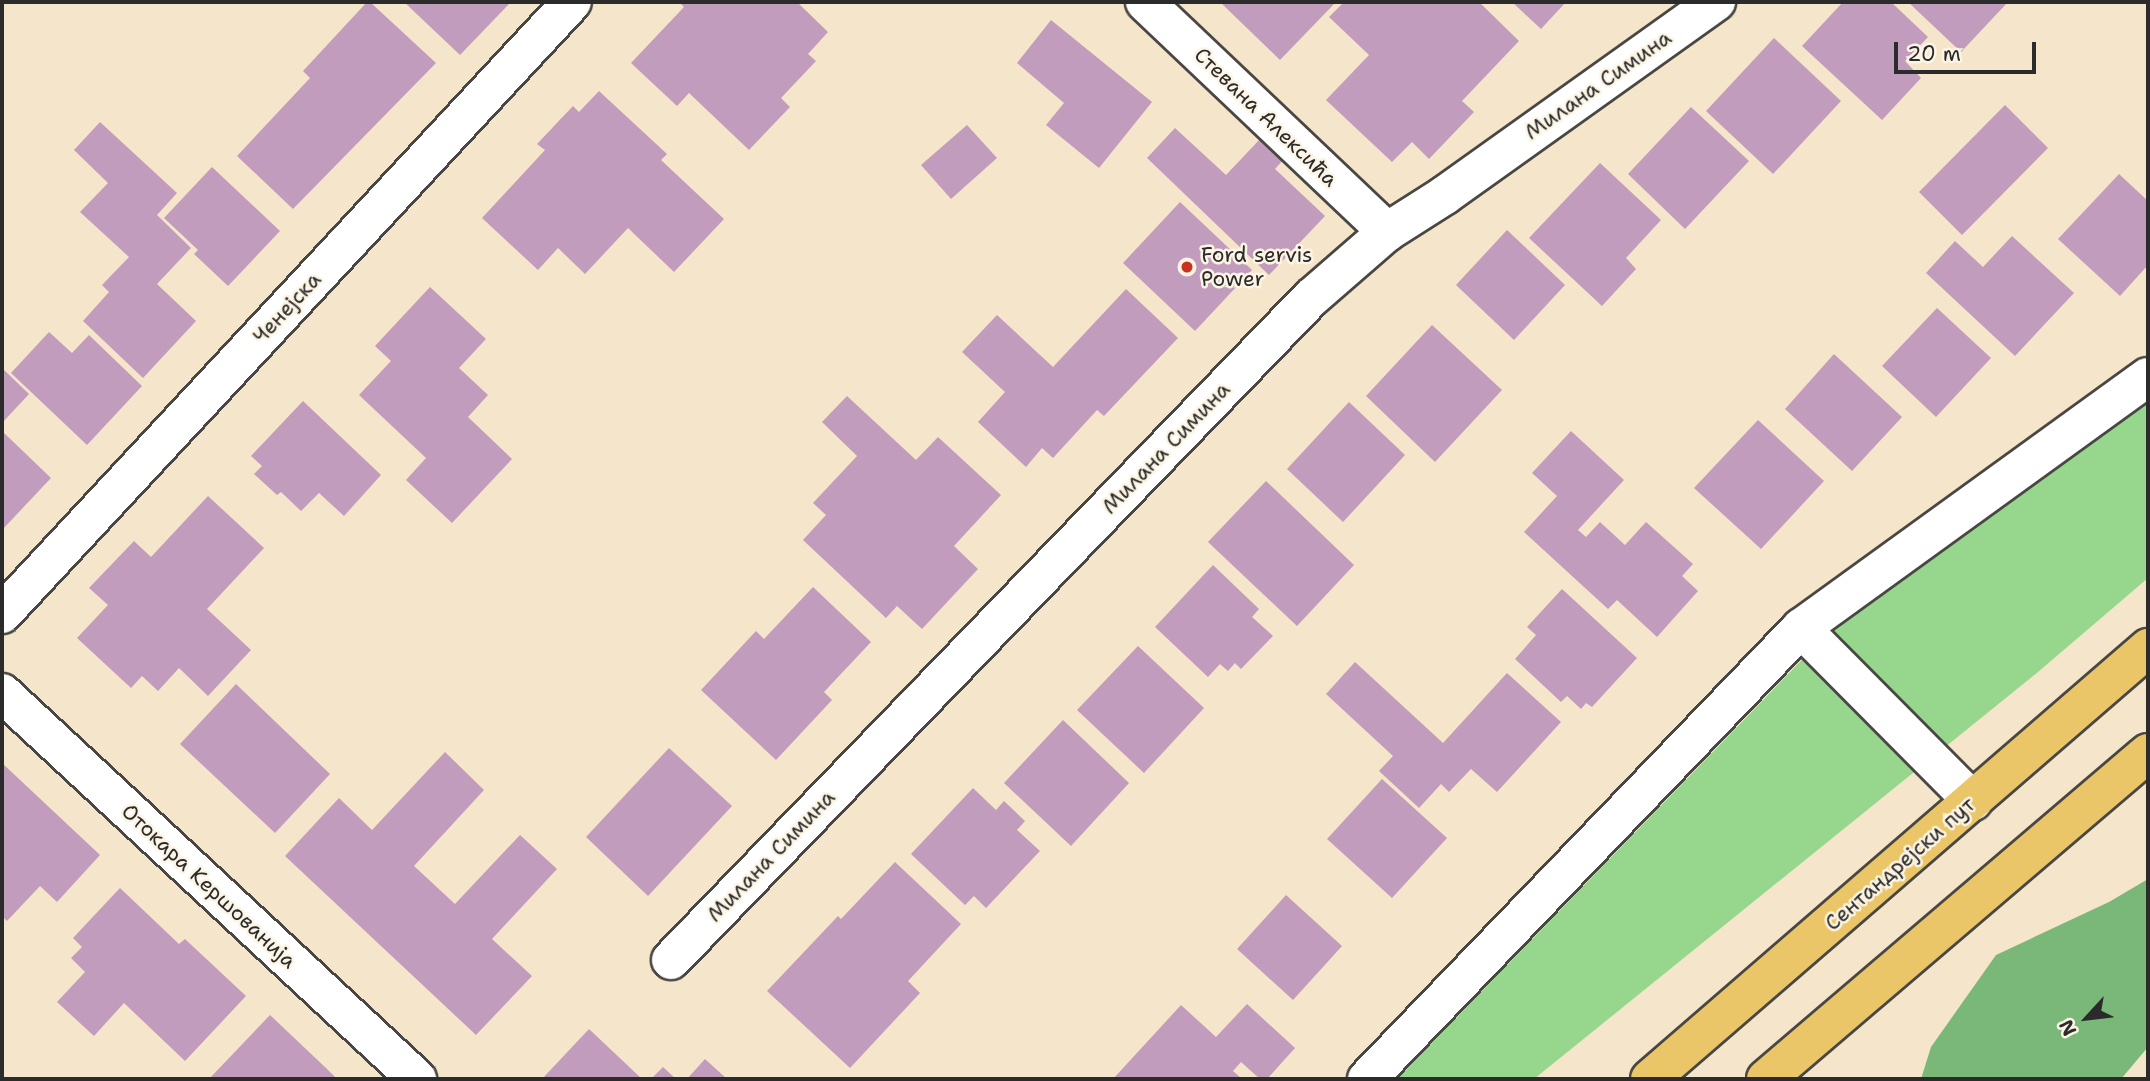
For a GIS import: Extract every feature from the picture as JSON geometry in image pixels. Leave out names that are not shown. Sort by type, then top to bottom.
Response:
[{"type":"main road","name":"Сентандрејски пут","points":[[1650,1079],[2148,648]]},
{"type":"main road","points":[[1766,1079],[2148,752]]},
{"type":"street","name":"Ченејска","points":[[2,614],[572,2]]},
{"type":"street","name":"Стевана Алексића","points":[[1145,2],[1387,232]]},
{"type":"street","name":"Милана Симина","points":[[671,960],[1311,298],[1387,232],[1445,195],[1716,2]]},
{"type":"street","points":[[1367,1079],[1801,628],[2148,377]]},
{"type":"street","points":[[1801,628],[1973,801]]},
{"type":"street","name":"Отокара Кершованија","points":[[2,693],[417,1079]]},
{"type":"green space","points":[[2148,394],[2148,578],[2038,672],[1534,1079],[1397,1079],[1820,641]]},
{"type":"green space","points":[[2148,879],[2148,1047],[2121,1079],[1921,1079],[1931,1047],[1996,955],[2109,902]]},
{"type":"building","points":[[367,2],[436,63],[293,209],[237,156],[310,78],[303,71]]},
{"type":"building","points":[[404,2],[511,2],[460,55]]},
{"type":"building","points":[[679,2],[797,2],[828,32],[808,54],[816,61],[781,98],[790,107],[749,150],[689,93],[677,106],[631,63],[684,7]]},
{"type":"building","points":[[1220,2],[1336,2],[1280,60]]},
{"type":"building","points":[[1344,2],[1479,2],[1519,41],[1462,101],[1474,112],[1429,159],[1412,142],[1392,162],[1326,100],[1369,55],[1329,17]]},
{"type":"building","points":[[1512,2],[1566,2],[1541,29]]},
{"type":"building","points":[[1843,2],[1891,2],[1928,37],[1905,61],[1921,78],[1882,120],[1802,46]]},
{"type":"building","points":[[1908,2],[2008,2],[1961,52]]},
{"type":"building","points":[[1051,20],[1152,102],[1099,168],[1046,125],[1064,103],[1017,63]]},
{"type":"building","points":[[1774,38],[1841,101],[1773,174],[1706,111]]},
{"type":"building","points":[[599,91],[667,154],[661,160],[724,219],[674,272],[628,228],[585,274],[558,248],[538,270],[482,218],[545,150],[537,144],[573,106],[579,112]]},
{"type":"building","points":[[2005,105],[2048,148],[1962,235],[1919,192]]},
{"type":"building","points":[[1691,107],[1749,161],[1685,229],[1628,174]]},
{"type":"building","points":[[100,122],[177,193],[157,215],[191,248],[157,284],[196,321],[143,378],[83,321],[109,292],[102,285],[129,257],[80,212],[108,183],[74,150]]},
{"type":"building","points":[[967,125],[997,158],[951,199],[921,165]]},
{"type":"building","points":[[1175,128],[1226,175],[1261,138],[1283,160],[1275,169],[1325,216],[1269,275],[1147,158]]},
{"type":"building","points":[[1600,163],[1661,220],[1626,258],[1636,269],[1602,306],[1529,238]]},
{"type":"building","points":[[212,167],[280,231],[228,286],[194,254],[198,250],[164,218]]},
{"type":"building","points":[[2119,174],[2148,201],[2148,265],[2120,296],[2058,239]]},
{"type":"building","name":"Ford servis Power","points":[[1180,202],[1252,270],[1195,331],[1123,263]]},
{"type":"building","points":[[1507,230],[1565,285],[1514,340],[1456,285]]},
{"type":"building","points":[[2012,236],[2074,293],[2015,356],[1926,273],[1955,241],[1983,267]]},
{"type":"building","points":[[430,287],[486,339],[459,368],[488,395],[468,417],[512,459],[452,523],[406,480],[426,458],[359,395],[391,361],[375,346]]},
{"type":"building","points":[[1126,289],[1178,338],[1104,416],[1097,410],[1053,458],[1042,448],[1026,467],[978,422],[1005,392],[962,352],[997,315],[1053,367]]},
{"type":"building","points":[[1937,308],[1991,358],[1936,417],[1882,366]]},
{"type":"building","points":[[1432,325],[1502,390],[1435,462],[1366,396]]},
{"type":"building","points":[[49,332],[72,353],[89,335],[142,386],[87,445],[11,373]]},
{"type":"building","points":[[1834,354],[1902,417],[1852,471],[1785,409]]},
{"type":"building","points":[[2,368],[29,394],[2,423]]},
{"type":"building","points":[[847,396],[916,460],[938,437],[1001,495],[954,546],[978,569],[922,629],[897,606],[886,618],[803,540],[826,515],[813,503],[857,456],[822,422]]},
{"type":"building","points":[[303,401],[381,475],[344,516],[319,493],[301,511],[281,492],[277,495],[254,474],[262,466],[251,456]]},
{"type":"building","points":[[1349,402],[1405,455],[1343,522],[1287,469]]},
{"type":"building","points":[[1758,420],[1824,481],[1761,549],[1694,488]]},
{"type":"building","points":[[2,431],[51,478],[2,530]]},
{"type":"building","points":[[1571,431],[1624,480],[1578,530],[1586,537],[1600,522],[1625,545],[1646,522],[1693,564],[1682,576],[1698,591],[1657,637],[1617,600],[1608,609],[1524,532],[1557,496],[1532,473]]},
{"type":"building","points":[[1266,481],[1354,565],[1297,626],[1208,542]]},
{"type":"building","points":[[208,496],[264,548],[207,609],[251,650],[208,696],[179,668],[158,691],[142,676],[131,688],[77,638],[108,605],[89,588],[134,541],[151,557]]},
{"type":"building","points":[[1213,565],[1259,609],[1252,617],[1273,636],[1241,669],[1235,663],[1228,671],[1220,664],[1208,677],[1155,627]]},
{"type":"building","points":[[813,587],[871,642],[824,692],[832,700],[776,760],[701,690],[756,631],[764,639]]},
{"type":"building","points":[[1562,589],[1637,658],[1592,707],[1586,703],[1581,709],[1567,696],[1561,702],[1515,659],[1536,635],[1527,627]]},
{"type":"building","points":[[1138,646],[1204,708],[1144,773],[1077,710]]},
{"type":"building","points":[[1355,662],[1443,743],[1507,673],[1561,722],[1497,792],[1471,769],[1449,792],[1441,784],[1419,808],[1379,771],[1393,756],[1326,694]]},
{"type":"building","points":[[236,684],[330,774],[275,833],[180,744]]},
{"type":"building","points":[[1063,720],[1129,783],[1071,846],[1004,783]]},
{"type":"building","points":[[669,748],[732,806],[648,896],[586,837]]},
{"type":"building","points":[[445,752],[484,790],[414,866],[455,904],[520,835],[557,869],[492,939],[532,976],[476,1035],[285,856],[339,798],[372,830]]},
{"type":"building","points":[[2,763],[100,855],[57,902],[40,886],[7,921],[2,916]]},
{"type":"building","points":[[1382,779],[1447,838],[1392,898],[1327,839]]},
{"type":"building","points":[[973,788],[996,810],[1004,801],[1025,821],[1017,830],[1040,851],[986,908],[974,896],[965,905],[911,854]]},
{"type":"building","points":[[895,862],[961,924],[908,981],[920,993],[850,1068],[767,991],[838,916],[841,919]]},
{"type":"building","points":[[120,888],[179,944],[185,939],[246,996],[185,1061],[124,1003],[94,1036],[57,1002],[85,972],[71,958],[82,947],[73,938]]},
{"type":"building","points":[[1286,895],[1342,946],[1293,1000],[1237,949]]},
{"type":"building","points":[[1247,1004],[1295,1048],[1267,1079],[1260,1079],[1241,1062],[1233,1071],[1242,1079],[1113,1079],[1181,1005],[1216,1037]]},
{"type":"building","points":[[270,1015],[327,1069],[337,1079],[209,1079]]},
{"type":"building","points":[[589,1029],[642,1079],[542,1079]]},
{"type":"building","points":[[705,1059],[727,1079],[687,1079]]},
{"type":"building","points":[[663,1067],[676,1079],[651,1079]]},
{"type":"place","name":"Ford servis Power","points":[[1187,267]]}]
